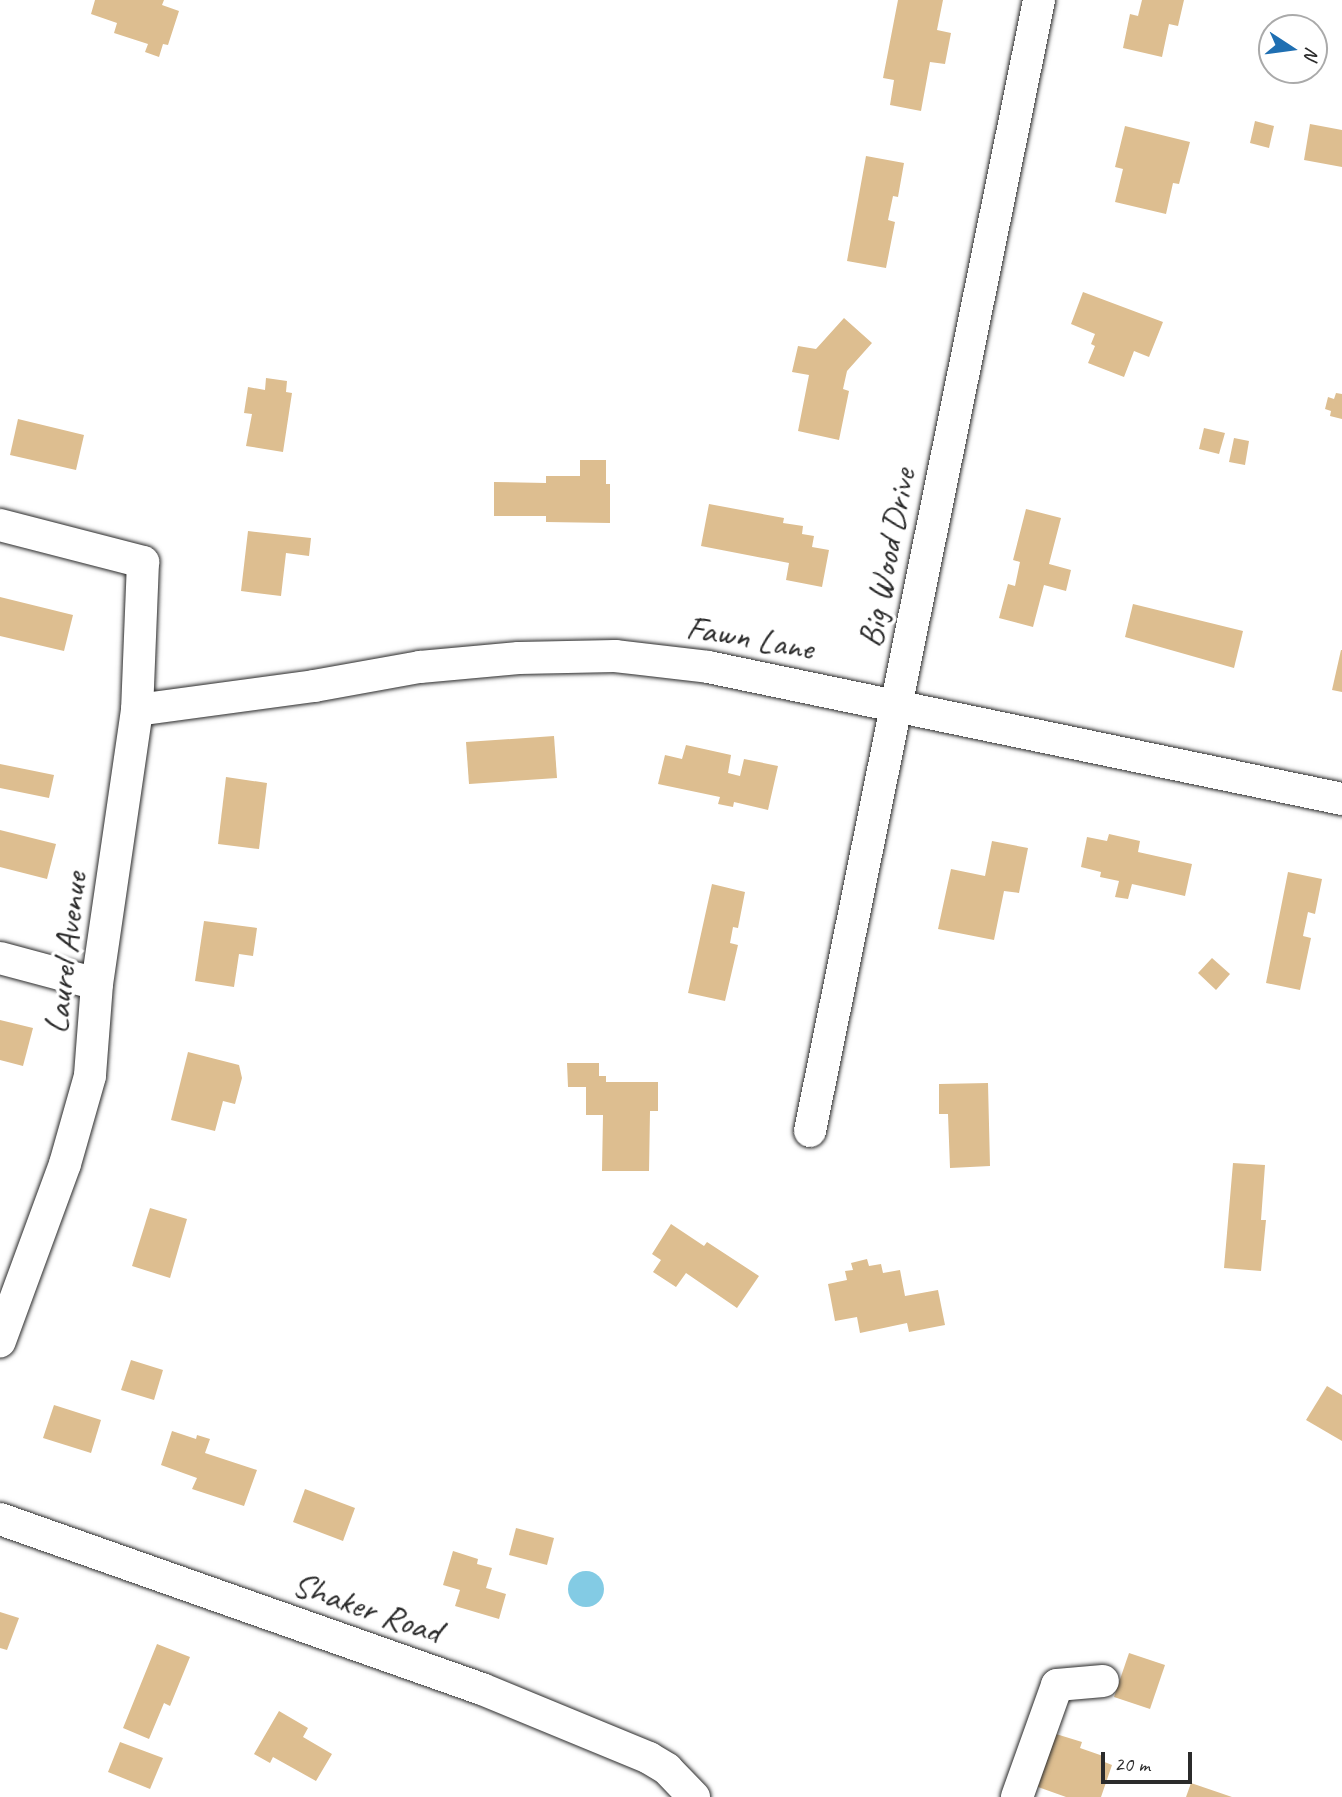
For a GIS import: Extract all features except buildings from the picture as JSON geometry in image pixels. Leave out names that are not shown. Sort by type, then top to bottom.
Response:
[{"type":"street","name":"Big Wood Drive","points":[[810,1131],[1039,0]]},
{"type":"street","name":"Laurel Avenue","points":[[0,526],[143,562],[137,710],[97,984],[90,1076],[65,1164],[0,1341]]},
{"type":"street","name":"Fawn Lane","points":[[137,710],[314,686],[420,667],[519,657],[615,656],[708,667],[1342,799]]},
{"type":"street","points":[[0,957],[97,984]]},
{"type":"street","name":"Shaker Road","points":[[0,1519],[482,1689],[649,1758],[667,1769],[694,1797]]},
{"type":"street","points":[[1017,1797],[1056,1685],[1103,1681]]},
{"type":"water","points":[[586,1571],[599,1576],[604,1589],[599,1602],[586,1607],[573,1602],[568,1589],[573,1576]]}]
